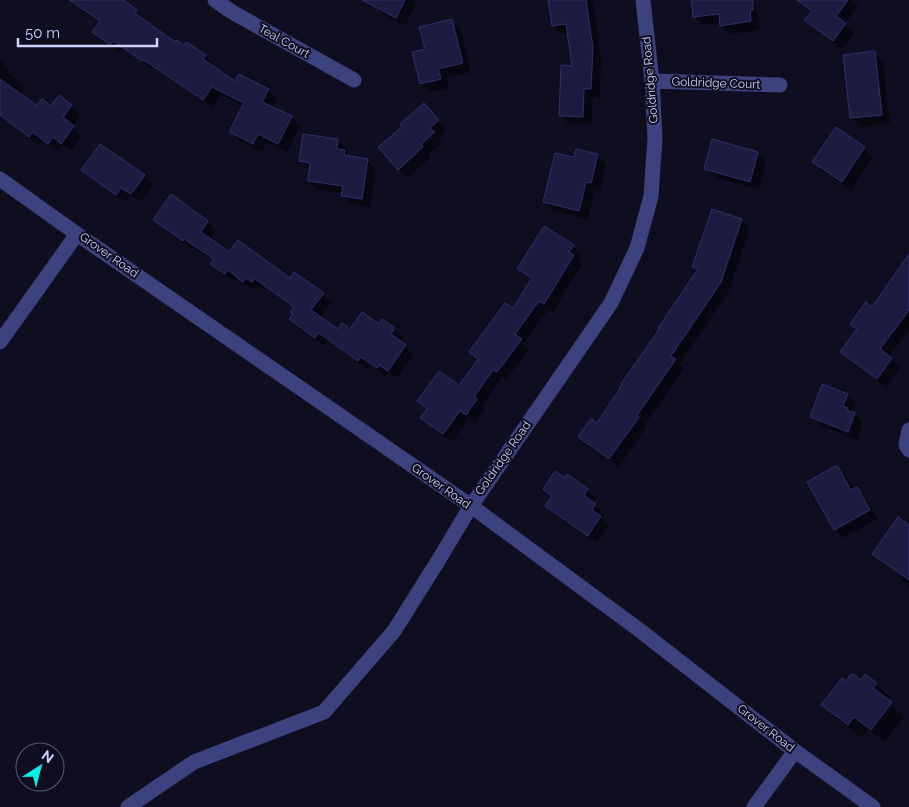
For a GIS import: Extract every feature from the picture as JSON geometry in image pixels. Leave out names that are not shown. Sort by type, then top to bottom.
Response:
[{"type":"street","name":"Teal Court","points":[[215,0],[232,12],[354,80]]},
{"type":"street","name":"Goldridge Road","points":[[128,807],[194,762],[324,712],[394,631],[470,506],[611,303],[637,248],[651,196],[655,138],[652,81],[643,0]]},
{"type":"street","name":"Goldridge Court","points":[[652,81],[780,86]]},
{"type":"street","name":"Grover Road","points":[[0,179],[470,506],[638,629],[794,751],[873,807]]},
{"type":"street","points":[[0,342],[77,234]]},
{"type":"street","points":[[754,807],[794,751]]},
{"type":"building","points":[[69,0],[124,0],[137,10],[135,13],[175,42],[176,40],[184,45],[186,42],[206,55],[203,59],[235,81],[239,74],[269,89],[262,102],[292,116],[278,144],[258,134],[253,144],[229,132],[244,103],[212,87],[203,100],[113,41],[110,45],[92,32],[100,21]]},
{"type":"building","points":[[362,0],[405,0],[396,18]]},
{"type":"building","points":[[548,0],[586,0],[593,48],[591,89],[584,89],[583,117],[559,116],[561,65],[572,66],[566,24],[552,26]]},
{"type":"building","points":[[691,0],[753,0],[753,10],[750,10],[751,21],[720,26],[719,14],[693,17]]},
{"type":"building","points":[[797,0],[848,0],[836,16],[846,23],[833,41],[804,20],[812,11]]},
{"type":"building","points":[[452,19],[463,63],[438,69],[441,79],[420,84],[412,52],[425,49],[419,27]]},
{"type":"building","points":[[875,51],[882,115],[850,118],[843,55]]},
{"type":"building","points":[[0,79],[36,105],[42,99],[51,106],[59,95],[72,105],[63,117],[74,126],[61,144],[53,137],[48,144],[33,132],[29,137],[0,115]]},
{"type":"building","points":[[424,103],[439,120],[430,128],[435,132],[421,144],[423,147],[398,170],[378,147],[402,127],[400,124]]},
{"type":"building","points":[[836,127],[865,147],[842,182],[812,162]]},
{"type":"building","points":[[303,134],[338,139],[337,149],[345,150],[344,155],[368,159],[362,199],[341,196],[343,186],[308,181],[310,163],[299,161]]},
{"type":"building","points":[[712,139],[758,152],[750,182],[704,169]]},
{"type":"building","points":[[100,144],[145,175],[131,194],[121,188],[116,195],[81,170]]},
{"type":"building","points":[[576,149],[598,154],[591,183],[586,182],[579,211],[543,202],[555,153],[574,157]]},
{"type":"building","points":[[171,194],[208,221],[201,232],[229,252],[238,240],[290,278],[294,272],[324,293],[311,310],[338,329],[342,323],[350,329],[362,312],[379,324],[382,319],[395,328],[391,334],[406,345],[388,371],[379,365],[377,368],[361,357],[358,361],[319,333],[315,338],[289,319],[293,314],[290,312],[294,307],[254,278],[252,282],[246,278],[243,282],[228,270],[225,274],[210,264],[214,259],[184,239],[183,241],[153,220]]},
{"type":"building","points":[[712,209],[742,219],[721,282],[671,356],[676,359],[637,415],[639,417],[609,459],[578,437],[591,418],[597,423],[698,269],[692,267]]},
{"type":"building","points":[[544,226],[574,245],[569,252],[574,255],[544,304],[539,301],[515,334],[522,339],[497,372],[493,370],[474,397],[477,399],[466,415],[460,411],[443,434],[420,418],[427,409],[417,401],[439,371],[459,385],[478,359],[469,352],[505,303],[513,308],[532,278],[517,269]]},
{"type":"building","points":[[909,254],[909,310],[880,349],[892,358],[877,379],[840,352],[857,329],[850,324],[866,302],[872,307]]},
{"type":"building","points":[[822,384],[848,394],[843,406],[855,413],[848,432],[810,417]]},
{"type":"building","points":[[837,465],[851,490],[857,487],[870,510],[834,530],[807,482]]},
{"type":"building","points":[[555,471],[565,478],[567,474],[588,489],[584,495],[596,504],[592,510],[601,516],[588,536],[545,506],[552,496],[543,489]]},
{"type":"building","points":[[898,517],[909,525],[909,580],[872,554]]},
{"type":"building","points":[[852,673],[861,680],[865,674],[877,683],[873,688],[892,702],[871,730],[854,717],[848,725],[821,705],[842,678],[846,681]]}]
